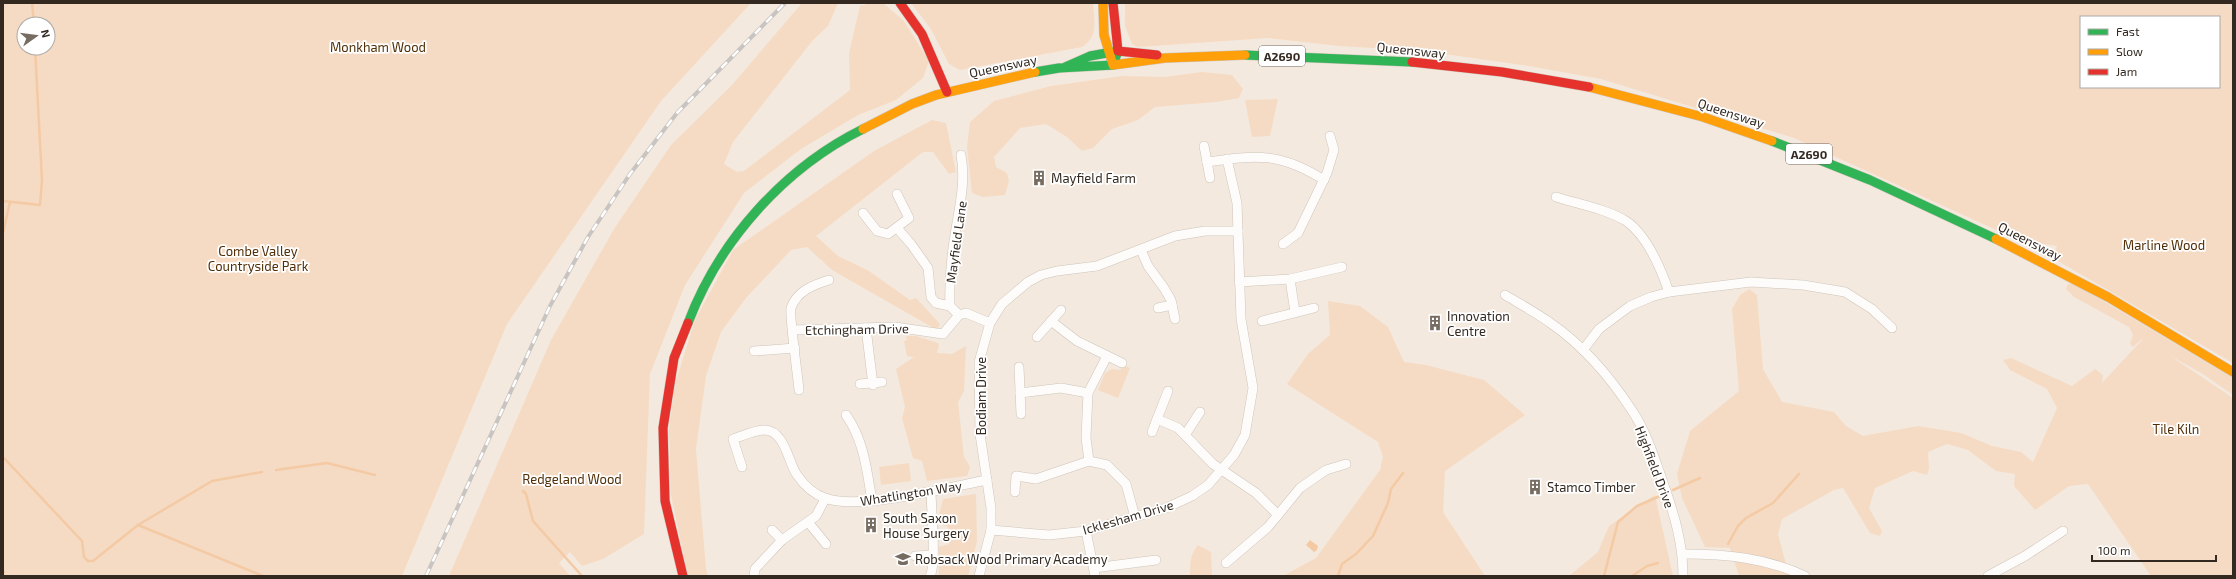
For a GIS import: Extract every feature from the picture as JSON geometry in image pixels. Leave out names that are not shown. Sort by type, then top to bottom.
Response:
[{"type":"main road","points":[[900,3],[912,16],[929,45],[947,92]]},
{"type":"main road","points":[[1103,3],[1102,26],[1106,52],[1113,65]]},
{"type":"main road","points":[[1113,3],[1118,51],[1113,65]]},
{"type":"main road","name":"Queensway","points":[[1065,67],[1106,52],[1118,51],[1170,57],[1285,56],[1380,59],[1529,76],[1658,103],[1792,146],[1928,205],[2042,261],[2143,316],[2233,372]]},
{"type":"main road","name":"Queensway","points":[[683,576],[673,549],[667,519],[661,466],[662,429],[673,365],[691,307],[702,285],[728,243],[742,225],[792,174],[846,136],[877,119],[913,103],[947,92],[987,82],[1065,67],[1113,65],[1170,57]]},
{"type":"street","points":[[1283,244],[1298,233],[1324,180],[1334,150],[1330,136]]},
{"type":"street","points":[[1204,146],[1210,178]]},
{"type":"street","name":"Mayfield Lane","points":[[950,306],[951,266],[961,207],[964,173],[961,156]]},
{"type":"street","points":[[1207,162],[1261,156],[1289,161],[1324,180]]},
{"type":"street","name":"Icklesham Drive","points":[[991,530],[1049,535],[1086,531],[1166,508],[1192,496],[1208,485],[1234,455],[1245,435],[1252,403],[1252,375],[1241,319],[1236,203],[1227,159]]},
{"type":"street","points":[[863,213],[877,231],[888,234],[909,218],[897,194]]},
{"type":"street","points":[[1556,197],[1594,208],[1627,222],[1650,247],[1668,292]]},
{"type":"street","points":[[897,228],[911,244],[928,268],[931,297],[936,303],[950,306],[959,315],[966,313],[990,323]]},
{"type":"street","name":"Bodiam Drive","points":[[979,576],[991,530],[991,508],[980,434],[979,362],[990,323],[1002,304],[1028,282],[1041,275],[1057,270],[1097,266],[1175,236],[1206,231],[1238,231]]},
{"type":"street","points":[[1141,250],[1148,266],[1164,288],[1172,305],[1175,319]]},
{"type":"street","points":[[1239,282],[1290,279],[1342,267]]},
{"type":"street","points":[[1290,279],[1295,312]]},
{"type":"street","name":"Etchingham Drive","points":[[799,390],[790,309],[797,297],[809,287],[829,280]]},
{"type":"street","points":[[1583,350],[1599,329],[1630,306],[1668,292],[1751,282],[1803,285],[1845,292],[1872,309],[1892,328]]},
{"type":"street","name":"Highfield Drive","points":[[1505,295],[1550,322],[1583,350],[1599,366],[1634,413],[1656,460],[1676,520],[1684,554],[1683,576]]},
{"type":"street","points":[[1158,308],[1172,305]]},
{"type":"street","points":[[1268,322],[1295,312],[1314,308]]},
{"type":"street","points":[[1037,338],[1062,310]]},
{"type":"street","name":"Etchingham Drive","points":[[793,330],[913,328],[932,334],[943,334],[959,315]]},
{"type":"street","points":[[1051,321],[1077,341],[1122,363]]},
{"type":"street","points":[[866,328],[872,384]]},
{"type":"street","name":"Etchingham Drive","points":[[754,352],[795,348]]},
{"type":"street","points":[[1089,462],[1086,438],[1088,393],[1107,356]]},
{"type":"street","points":[[1019,367],[1021,414]]},
{"type":"street","points":[[860,384],[882,382]]},
{"type":"street","points":[[1020,393],[1062,388],[1088,393]]},
{"type":"street","points":[[1152,432],[1168,391]]},
{"type":"street","points":[[1185,435],[1200,412]]},
{"type":"street","points":[[846,415],[859,426],[872,501]]},
{"type":"street","points":[[1156,419],[1178,428],[1196,449],[1222,470],[1256,493],[1278,515]]},
{"type":"street","name":"Whatlington Way","points":[[742,467],[733,439],[764,430],[773,432],[781,441],[796,474],[805,486],[825,499],[840,502],[872,501],[987,480]]},
{"type":"street","points":[[1015,492],[1012,476],[1036,479],[1089,462],[1106,465],[1126,484],[1135,517]]},
{"type":"street","points":[[1226,563],[1268,527],[1300,488],[1326,470],[1346,464]]},
{"type":"street","points":[[930,576],[932,571],[933,554],[931,491]]},
{"type":"street","points":[[754,575],[755,569],[782,540],[816,516],[825,499]]},
{"type":"street","points":[[808,522],[826,544]]},
{"type":"street","points":[[772,530],[782,540]]},
{"type":"street","points":[[1086,531],[1094,572],[1156,560]]},
{"type":"street","points":[[1988,576],[2025,556],[2063,531]]},
{"type":"street","points":[[915,556],[933,554]]},
{"type":"street","points":[[1684,554],[1715,554],[1742,557],[1785,567],[1805,576]]},
{"type":"green space","name":"Combe Valley Countryside Park","points":[[3,3],[751,3],[661,101],[507,324],[402,576],[3,576]]},
{"type":"green space","name":"Redgeland Wood","points":[[802,3],[838,3],[828,26],[813,40],[733,142],[724,164],[737,172],[744,171],[850,90],[849,53],[860,6],[871,3],[883,3],[904,21],[929,61],[923,78],[896,100],[858,115],[801,149],[744,193],[685,285],[650,374],[644,534],[603,559],[582,566],[570,552],[559,563],[570,576],[449,576],[551,340],[614,229],[671,145],[732,85]]},
{"type":"green space","points":[[911,3],[1093,3],[1094,28],[1091,38],[1082,47],[960,70],[949,64],[931,29]]},
{"type":"green space","name":"Marline Wood","points":[[1125,3],[2233,3],[2233,363],[2058,261],[2055,252],[2057,246],[2044,244],[2029,245],[1794,138],[1601,79],[1522,65],[1423,51],[1339,46],[1268,38],[1138,47],[1132,44],[1125,26]]},
{"type":"green space","points":[[1202,72],[1232,75],[1243,89],[1239,98],[1216,102],[1155,107],[1138,120],[1112,129],[1093,148],[1082,151],[1067,137],[1046,124],[1020,128],[994,157],[996,167],[1007,173],[1009,181],[1005,195],[983,197],[972,193],[967,147],[970,122],[994,101],[1051,86],[1122,76],[1164,77]]},
{"type":"green space","points":[[1278,99],[1270,136],[1252,137],[1245,100]]},
{"type":"green space","points":[[932,120],[946,123],[956,172],[949,174],[933,152],[923,152],[816,236],[838,256],[869,271],[910,300],[916,298],[940,324],[937,330],[832,270],[807,247],[791,250],[746,298],[721,332],[706,376],[696,449],[706,569],[708,576],[688,576],[671,495],[669,430],[675,384],[695,320],[733,250],[874,151]]},
{"type":"green space","name":"Tile Kiln","points":[[2068,284],[2075,284],[2233,378],[2233,395],[2203,374],[2169,355],[2233,398],[2233,576],[2151,576],[2088,484],[2069,486],[2035,510],[2014,486],[2015,474],[1996,471],[1968,450],[1947,444],[1928,452],[1929,469],[1927,475],[1913,471],[1875,488],[1869,508],[1882,531],[1880,536],[1870,533],[1843,488],[1834,490],[1782,519],[1778,534],[1789,576],[1739,576],[1730,548],[1705,547],[1682,498],[1677,474],[1690,431],[1739,391],[1732,309],[1740,295],[1749,289],[1757,295],[1763,369],[1782,402],[1834,412],[1846,426],[1863,436],[1918,426],[1961,433],[1992,446],[2021,452],[2033,462],[2057,408],[2047,389],[2010,370],[2003,360],[2011,358],[2072,386],[2095,369],[2103,375],[2102,383],[2142,340],[2144,341],[2142,339],[2133,347],[2130,344],[2133,335],[2129,327],[2074,297],[2066,289]]},
{"type":"green space","points":[[1328,301],[1360,306],[1388,327],[1404,362],[1426,365],[1484,380],[1525,415],[1445,471],[1443,512],[1485,576],[1283,576],[1316,558],[1380,470],[1383,457],[1378,442],[1287,384],[1308,354],[1330,335]]},
{"type":"green space","points":[[906,336],[916,336],[938,343],[939,346],[937,353],[952,354],[966,346],[964,391],[958,402],[964,457],[970,467],[967,476],[927,481],[922,461],[913,458],[902,418],[905,407],[896,369],[914,357],[907,356],[904,341],[907,340]]},
{"type":"green space","points":[[1123,365],[1130,368],[1118,398],[1098,390],[1105,373],[1112,369],[1120,370]]},
{"type":"green space","points":[[909,463],[911,481],[881,485],[879,467]]},
{"type":"green space","points":[[976,494],[977,541],[968,576],[939,576],[939,547],[949,544],[948,527],[937,523],[943,499]]},
{"type":"green space","points":[[1655,495],[1673,576],[1569,576],[1598,552],[1609,526]]},
{"type":"green space","points":[[1198,545],[1211,552],[1212,576],[1190,576],[1190,563],[1195,548]]},
{"type":"shaded area","points":[[1310,540],[1318,546],[1317,550],[1314,552],[1306,545]]},
{"type":"waterway","points":[[32,3],[33,16]]},
{"type":"waterway","points":[[3,201],[40,205],[42,180],[35,56]]},
{"type":"waterway","points":[[3,233],[10,202]]},
{"type":"waterway","points":[[3,457],[82,541],[84,557],[88,561],[93,561],[138,525],[212,481],[262,472]]},
{"type":"waterway","points":[[276,470],[327,463],[375,475]]},
{"type":"waterway","points":[[1338,576],[1342,564],[1356,554],[1373,536],[1388,503],[1391,489],[1403,473]]},
{"type":"waterway","points":[[1728,544],[1738,526],[1746,518],[1773,503],[1799,474]]},
{"type":"waterway","points":[[1673,490],[1700,478]]},
{"type":"waterway","points":[[523,491],[526,494],[533,521],[582,576]]},
{"type":"waterway","points":[[1604,576],[1618,522],[1637,506],[1660,496]]},
{"type":"waterway","points":[[138,525],[263,576]]},
{"type":"waterway","points":[[1632,576],[1647,566],[1658,563]]},
{"type":"railway","points":[[426,576],[550,306],[588,237],[630,174],[677,113],[785,3]]},
{"type":"traffic: fast","points":[[1035,72],[1059,68],[1113,65],[1118,51],[1090,56],[1065,67]]},
{"type":"traffic: fast","points":[[1245,55],[1412,62]]},
{"type":"traffic: fast","points":[[688,323],[701,293],[717,264],[736,236],[758,210],[781,186],[807,164],[834,145],[863,129]]},
{"type":"traffic: fast","points":[[1772,141],[1870,180],[1996,239]]},
{"type":"traffic: slow","points":[[1103,3],[1104,35],[1113,65],[1165,58],[1245,55]]},
{"type":"traffic: slow","points":[[863,129],[912,104],[936,95],[1035,72]]},
{"type":"traffic: slow","points":[[1589,87],[1703,117],[1772,141]]},
{"type":"traffic: slow","points":[[1996,239],[2108,297],[2233,372]]},
{"type":"traffic: jam","points":[[900,3],[922,34],[947,92]]},
{"type":"traffic: jam","points":[[1113,3],[1118,51],[1157,55]]},
{"type":"traffic: jam","points":[[1412,62],[1502,72],[1589,87]]},
{"type":"traffic: jam","points":[[683,576],[665,501],[663,428],[674,358],[688,323]]},
{"type":"place","name":"Mayfield Farm","points":[[1039,178]]},
{"type":"place","name":"Innovation Centre","points":[[1435,323]]},
{"type":"place","name":"Stamco Timber","points":[[1535,487]]},
{"type":"place","name":"South Saxon House Surgery","points":[[871,525]]},
{"type":"place","name":"Robsack Wood Primary Academy","points":[[903,559]]},
{"type":"park label","name":"Monkham Wood","points":[[378,47]]}]
